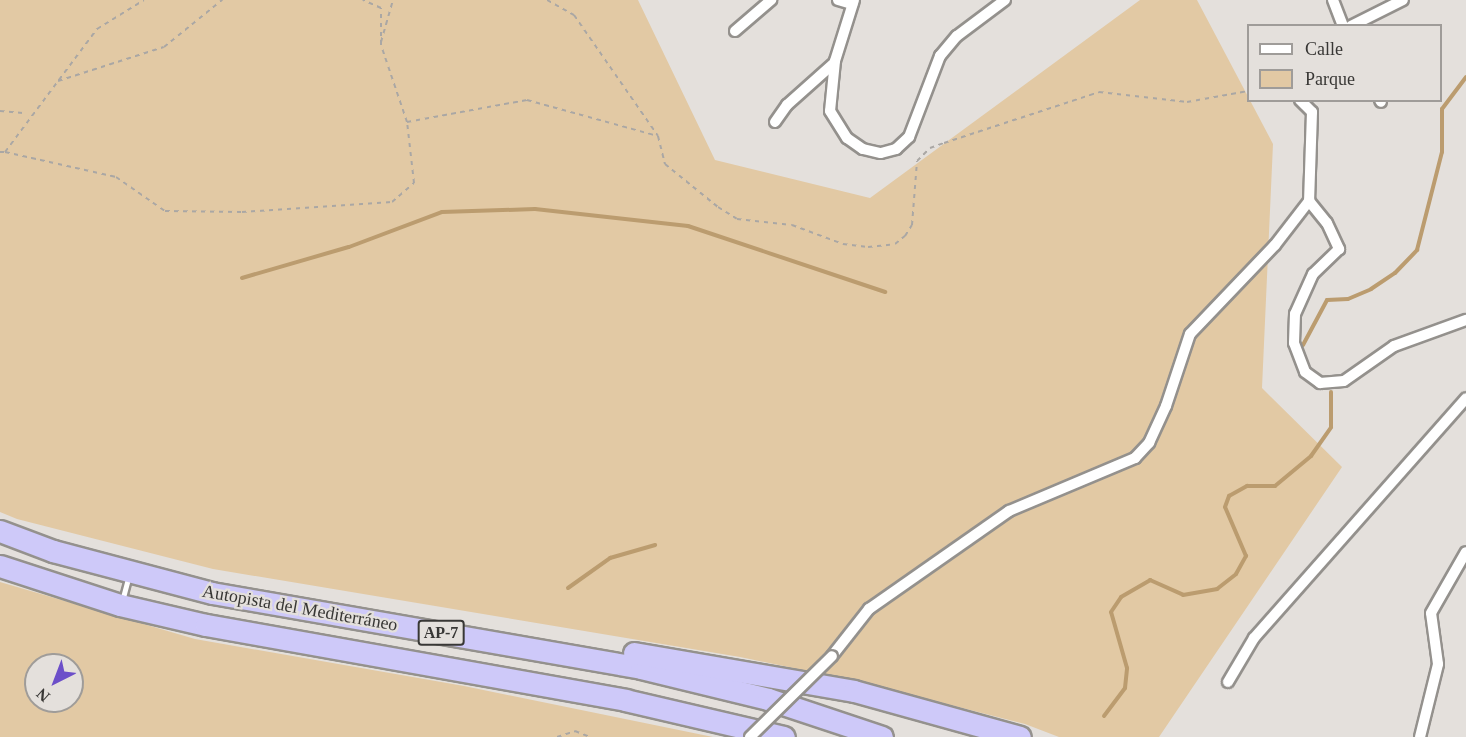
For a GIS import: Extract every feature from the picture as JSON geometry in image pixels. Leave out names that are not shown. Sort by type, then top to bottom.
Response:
[{"type":"highway","name":"Autopista del Mediterráneo","points":[[0,531],[130,573],[212,593],[640,668],[768,699],[882,737]]},
{"type":"highway","name":"Autopista del Mediterráneo","points":[[0,566],[120,605],[228,630],[625,700],[784,737]]},
{"type":"highway","points":[[415,629],[460,627],[786,678],[854,691],[1020,737]]},
{"type":"street","points":[[735,31],[771,0]]},
{"type":"street","points":[[838,0],[853,2],[835,61],[829,92],[830,111],[847,138],[874,153],[896,149],[914,129],[940,56],[957,36],[1005,0]]},
{"type":"street","points":[[1334,0],[1342,24]]},
{"type":"street","points":[[1354,24],[1403,0]]},
{"type":"street","points":[[775,122],[787,105],[807,90],[835,61]]},
{"type":"street","points":[[807,90],[818,86],[829,92]]},
{"type":"street","points":[[750,737],[832,656],[869,609],[1009,511],[1135,458],[1149,443],[1166,406],[1190,334],[1275,246],[1309,201],[1312,112],[1302,102]]},
{"type":"street","points":[[1309,201],[1327,223],[1339,249],[1314,274],[1294,314],[1294,343],[1305,372],[1320,382],[1344,381],[1394,345],[1466,320]]},
{"type":"street","points":[[1228,682],[1254,638],[1466,398]]},
{"type":"street","points":[[1420,737],[1438,664],[1431,613],[1466,552]]},
{"type":"lane","points":[[120,605],[130,573]]},
{"type":"path","points":[[5,152],[97,30],[144,0]]},
{"type":"path","points":[[58,81],[164,46],[222,0]]},
{"type":"path","points":[[0,152],[116,177],[165,211],[242,212],[392,202],[414,183],[407,122],[381,45],[381,8],[363,0]]},
{"type":"path","points":[[381,45],[393,0]]},
{"type":"path","points":[[407,122],[526,100],[658,136]]},
{"type":"path","points":[[0,111],[23,113]]},
{"type":"path","points":[[556,737],[575,731],[590,737]]},
{"type":"green space","points":[[0,0],[638,0],[715,160],[870,198],[1140,0],[1197,0],[1247,95],[1247,102],[1251,102],[1273,144],[1262,388],[1342,467],[1159,737],[1059,737],[1025,724],[865,683],[740,657],[213,569],[17,519],[0,512]]},
{"type":"green space","points":[[0,582],[195,639],[464,686],[713,737],[0,737]]},
{"type":"waterway","points":[[1303,345],[1327,300],[1348,299],[1371,289],[1395,273],[1417,250],[1442,152],[1442,109],[1466,77]]},
{"type":"waterway","points":[[242,278],[349,247],[442,212],[535,209],[688,226],[885,292]]},
{"type":"waterway","points":[[1104,716],[1125,688],[1127,668],[1111,612],[1121,597],[1150,580],[1183,595],[1217,589],[1236,574],[1246,556],[1225,507],[1229,496],[1247,486],[1275,486],[1311,456],[1331,427],[1331,392]]},
{"type":"waterway","points":[[568,588],[610,558],[655,545]]}]
